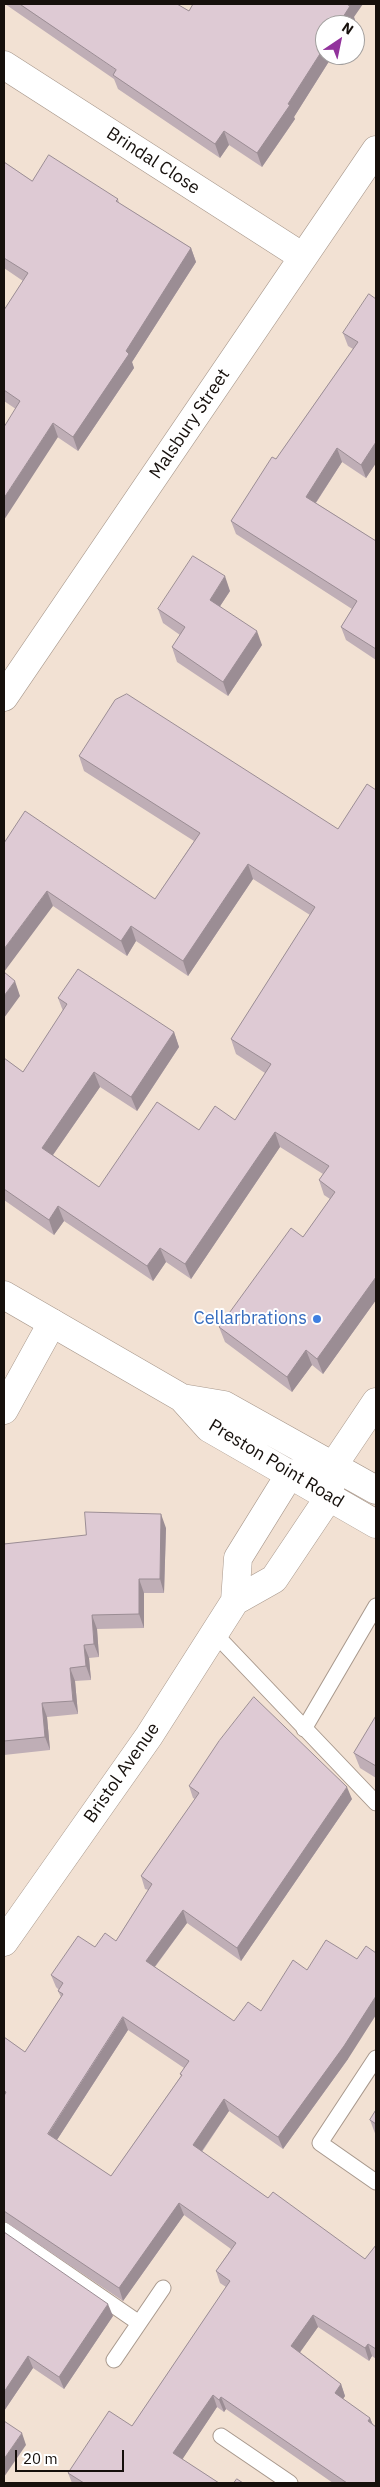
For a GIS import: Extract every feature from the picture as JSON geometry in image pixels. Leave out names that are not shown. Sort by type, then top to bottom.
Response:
[{"type":"street","name":"Brindal Close","points":[[4,65],[303,257]]},
{"type":"street","name":"Malsbury Street","points":[[4,698],[376,150]]},
{"type":"street","name":"Preston Point Road","points":[[4,1295],[182,1398],[209,1428],[376,1524]]},
{"type":"street","points":[[4,1410],[52,1323]]},
{"type":"street","name":"Preston Point Road","points":[[182,1398],[224,1405],[376,1490]]},
{"type":"street","name":"Bristol Avenue","points":[[4,1942],[148,1736],[235,1601],[274,1579],[329,1497],[333,1466],[376,1402]]},
{"type":"street","points":[[290,1474],[333,1466]]},
{"type":"street","name":"Bristol Avenue","points":[[235,1601],[238,1558],[290,1474]]},
{"type":"lane","points":[[304,1729],[376,1606]]},
{"type":"lane","points":[[214,1633],[376,1803]]},
{"type":"lane","points":[[376,2058],[320,2143],[376,2182]]},
{"type":"lane","points":[[4,2230],[139,2323]]},
{"type":"lane","points":[[114,2360],[162,2288]]},
{"type":"lane","points":[[221,2436],[290,2483]]},
{"type":"building","points":[[20,4],[177,4],[189,11],[193,4],[349,4],[350,6],[344,15],[315,15],[315,62],[288,104],[290,105],[257,153],[224,131],[215,144],[113,75],[116,70]]},
{"type":"building","points":[[49,155],[118,199],[116,201],[191,248],[126,351],[129,354],[73,437],[53,423],[4,498],[4,427],[20,401],[4,390],[4,310],[28,273],[4,258],[4,162],[32,181]]},
{"type":"building","points":[[369,294],[376,299],[376,442],[361,465],[337,448],[306,497],[376,541],[376,649],[341,627],[357,601],[231,521],[272,457],[276,459],[358,342],[343,333]]},
{"type":"building","points":[[193,556],[225,576],[210,600],[257,631],[223,682],[172,647],[185,627],[158,609]]},
{"type":"building","points":[[127,694],[338,829],[367,784],[376,790],[376,1277],[317,1359],[306,1350],[287,1377],[219,1327],[291,1228],[303,1237],[335,1192],[319,1180],[329,1166],[275,1132],[185,1264],[160,1248],[147,1266],[58,1206],[49,1220],[4,1189],[4,1058],[23,1072],[67,1004],[58,998],[78,969],[174,1032],[131,1097],[94,1072],[42,1148],[99,1187],[157,1102],[199,1130],[215,1106],[235,1120],[271,1064],[231,1039],[315,907],[248,864],[183,961],[131,926],[121,941],[47,891],[4,949],[4,843],[25,811],[155,899],[200,833],[79,756],[115,700]]},
{"type":"building","points":[[4,972],[15,981],[4,996]]},
{"type":"building","points":[[85,1512],[161,1514],[160,1579],[139,1579],[139,1614],[92,1615],[94,1644],[84,1645],[86,1666],[70,1668],[73,1701],[42,1703],[45,1737],[4,1741],[4,1544],[86,1535]]},
{"type":"building","points":[[254,1697],[347,1787],[237,1948],[183,1910],[146,1961],[234,2021],[248,2002],[261,2011],[293,1960],[307,1970],[326,1940],[357,1959],[366,1946],[376,1953],[376,1996],[344,2046],[278,2137],[224,2099],[193,2145],[268,2198],[273,2192],[365,2259],[376,2245],[376,2349],[368,2344],[365,2348],[313,2315],[291,2346],[341,2384],[335,2393],[370,2418],[368,2421],[376,2427],[376,2483],[347,2483],[221,2397],[219,2400],[213,2395],[173,2453],[219,2483],[84,2483],[68,2473],[109,2411],[132,2426],[230,2281],[216,2271],[236,2243],[179,2203],[119,2288],[4,2211],[4,2096],[6,2092],[4,2091],[4,2037],[25,2052],[63,1994],[58,1991],[63,1983],[51,1975],[78,1936],[95,1947],[105,1933],[116,1941],[152,1884],[141,1876],[199,1793],[189,1786],[219,1741]],"holes":[[[123,2017],[189,2061],[180,2074],[182,2075],[111,2176],[48,2134]]]},
{"type":"building","points":[[376,1716],[376,1766],[354,1753]]},
{"type":"building","points":[[376,2110],[376,2124],[370,2120]]},
{"type":"building","points":[[4,2232],[108,2304],[59,2377],[28,2356],[4,2392]]},
{"type":"building","points":[[4,2421],[22,2433],[4,2459]]},
{"type":"building","points":[[237,2479],[243,2483],[234,2483]]},
{"type":"place","name":"Cellarbrations","points":[[317,1319]]}]
